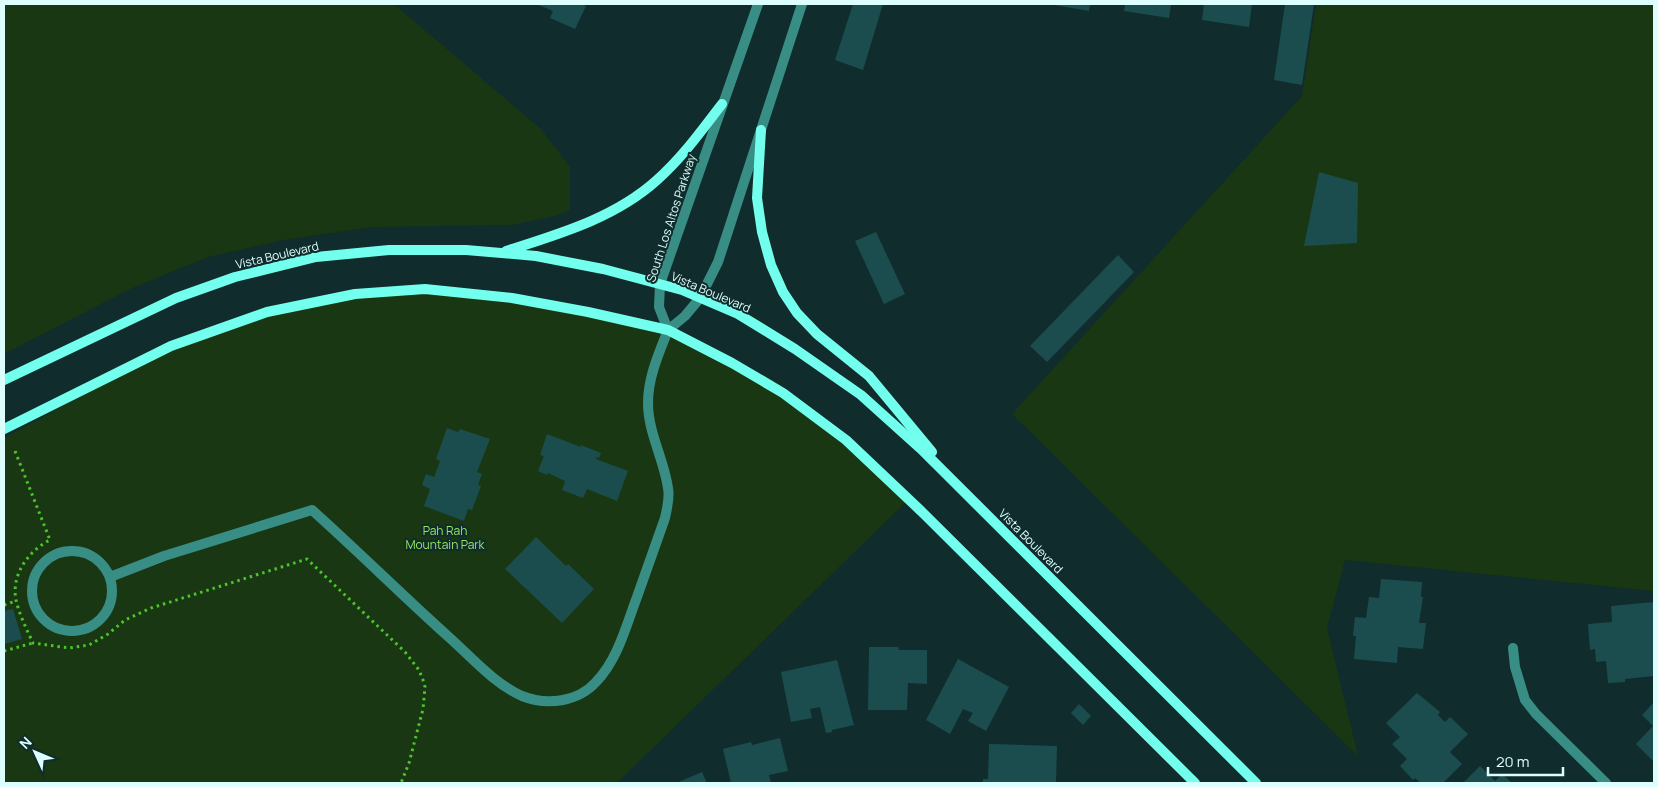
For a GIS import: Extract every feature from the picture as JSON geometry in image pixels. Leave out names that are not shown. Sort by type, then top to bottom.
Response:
[{"type":"main road","points":[[499,253],[558,235],[593,221],[624,205],[657,181],[684,153],[722,104]]},
{"type":"main road","points":[[761,130],[757,198],[770,266],[783,292],[797,313],[817,334],[869,376],[971,499]]},
{"type":"main road","name":"Vista Boulevard","points":[[4,380],[176,298],[235,277],[316,257],[380,251],[466,250],[536,256],[603,268],[682,290],[738,314],[795,349],[861,395],[921,449],[1256,783]]},
{"type":"main road","points":[[4,429],[171,346],[267,312],[355,294],[425,289],[512,298],[588,312],[668,330],[783,392],[846,440],[1195,783]]},
{"type":"street","name":"South Los Altos Parkway","points":[[668,330],[659,307],[660,284],[758,4]]},
{"type":"street","points":[[110,577],[164,556],[312,510],[478,664],[501,683],[523,696],[546,701],[572,698],[585,692],[596,683],[614,655],[625,630],[665,518],[668,503],[669,489],[653,439],[648,403],[650,378],[668,330],[685,316],[700,298],[718,262],[802,4]]},
{"type":"street","points":[[70,551],[82,552],[104,566],[110,577],[112,591],[110,604],[104,617],[93,626],[80,631],[66,631],[53,627],[42,618],[36,608],[32,595],[33,582],[38,571],[46,561],[57,554],[70,551]]},
{"type":"street","points":[[1512,648],[1515,667],[1525,700],[1536,714],[1606,783]]},
{"type":"path","points":[[15,451],[50,540],[38,547],[26,559],[16,581],[16,601],[33,643]]},
{"type":"path","points":[[4,651],[33,643],[69,648],[89,645],[108,634],[126,620],[151,608],[307,559],[405,652],[414,663],[423,680],[425,687],[423,709],[409,763],[401,783]]},
{"type":"path","points":[[4,605],[16,601]]},
{"type":"green space","points":[[4,4],[394,4],[541,129],[570,167],[570,210],[559,215],[512,225],[373,227],[283,240],[208,257],[130,289],[4,354]]},
{"type":"green space","points":[[1316,4],[1654,4],[1654,591],[1345,560],[1327,628],[1358,756],[1012,414],[1302,96]]},
{"type":"green space","name":"Pah Rah Mountain Park","points":[[439,291],[631,320],[726,356],[773,380],[823,417],[909,499],[617,783],[4,783],[4,438],[141,364],[199,337],[264,317],[370,294]]},
{"type":"building","points":[[536,4],[581,4],[586,6],[575,29],[550,18],[553,11]]},
{"type":"building","points":[[853,4],[883,4],[863,70],[835,60]]},
{"type":"building","points":[[1049,4],[1090,4],[1089,11]]},
{"type":"building","points":[[1125,4],[1171,4],[1169,18],[1124,11]]},
{"type":"building","points":[[1204,4],[1252,4],[1249,27],[1202,20]]},
{"type":"building","points":[[1285,4],[1314,4],[1302,85],[1274,80]]},
{"type":"building","points":[[1319,172],[1358,183],[1357,243],[1304,246]]},
{"type":"building","points":[[876,232],[905,294],[884,304],[855,241]]},
{"type":"building","points":[[1118,255],[1134,272],[1047,362],[1030,346]]},
{"type":"building","points":[[447,428],[458,432],[460,429],[490,439],[477,472],[482,474],[478,485],[481,486],[472,510],[468,509],[464,521],[424,506],[430,489],[422,485],[426,474],[434,477],[440,461],[436,459]]},
{"type":"building","points":[[547,434],[601,453],[599,458],[596,457],[596,459],[628,471],[617,501],[587,489],[583,498],[562,490],[565,481],[548,473],[547,475],[538,471],[544,456],[540,455]]},
{"type":"building","points":[[536,537],[566,566],[568,564],[594,589],[562,623],[505,569]]},
{"type":"building","points":[[1381,579],[1422,582],[1421,597],[1423,597],[1419,623],[1426,623],[1423,649],[1398,647],[1397,663],[1354,659],[1356,636],[1353,636],[1355,617],[1366,618],[1369,597],[1379,598]]},
{"type":"building","points":[[1654,602],[1654,676],[1625,679],[1625,682],[1608,683],[1606,661],[1596,662],[1595,649],[1590,650],[1588,624],[1612,622],[1611,606]]},
{"type":"building","points":[[13,609],[22,639],[4,644],[4,611]]},
{"type":"building","points":[[869,647],[927,650],[927,684],[908,683],[907,710],[868,710]]},
{"type":"building","points":[[958,659],[1009,687],[986,731],[968,721],[973,713],[963,709],[950,734],[926,720]]},
{"type":"building","points":[[837,660],[854,725],[826,733],[820,707],[810,709],[812,718],[791,722],[781,672]]},
{"type":"building","points":[[1417,693],[1440,712],[1438,715],[1445,722],[1450,717],[1468,734],[1450,752],[1462,764],[1443,783],[1421,783],[1415,778],[1413,780],[1400,766],[1407,759],[1392,744],[1400,737],[1386,723]]},
{"type":"building","points":[[1654,702],[1654,762],[1636,744],[1653,726],[1642,715]]},
{"type":"building","points":[[1079,704],[1091,716],[1083,725],[1071,713]]},
{"type":"building","points":[[780,738],[788,771],[769,775],[771,783],[731,783],[723,749],[751,742],[752,745]]},
{"type":"building","points":[[989,744],[1057,746],[1056,783],[983,783],[983,779],[988,779]]},
{"type":"building","points":[[1480,766],[1495,781],[1502,774],[1512,783],[1463,783]]},
{"type":"building","points":[[702,772],[707,783],[676,783],[681,781]]}]
